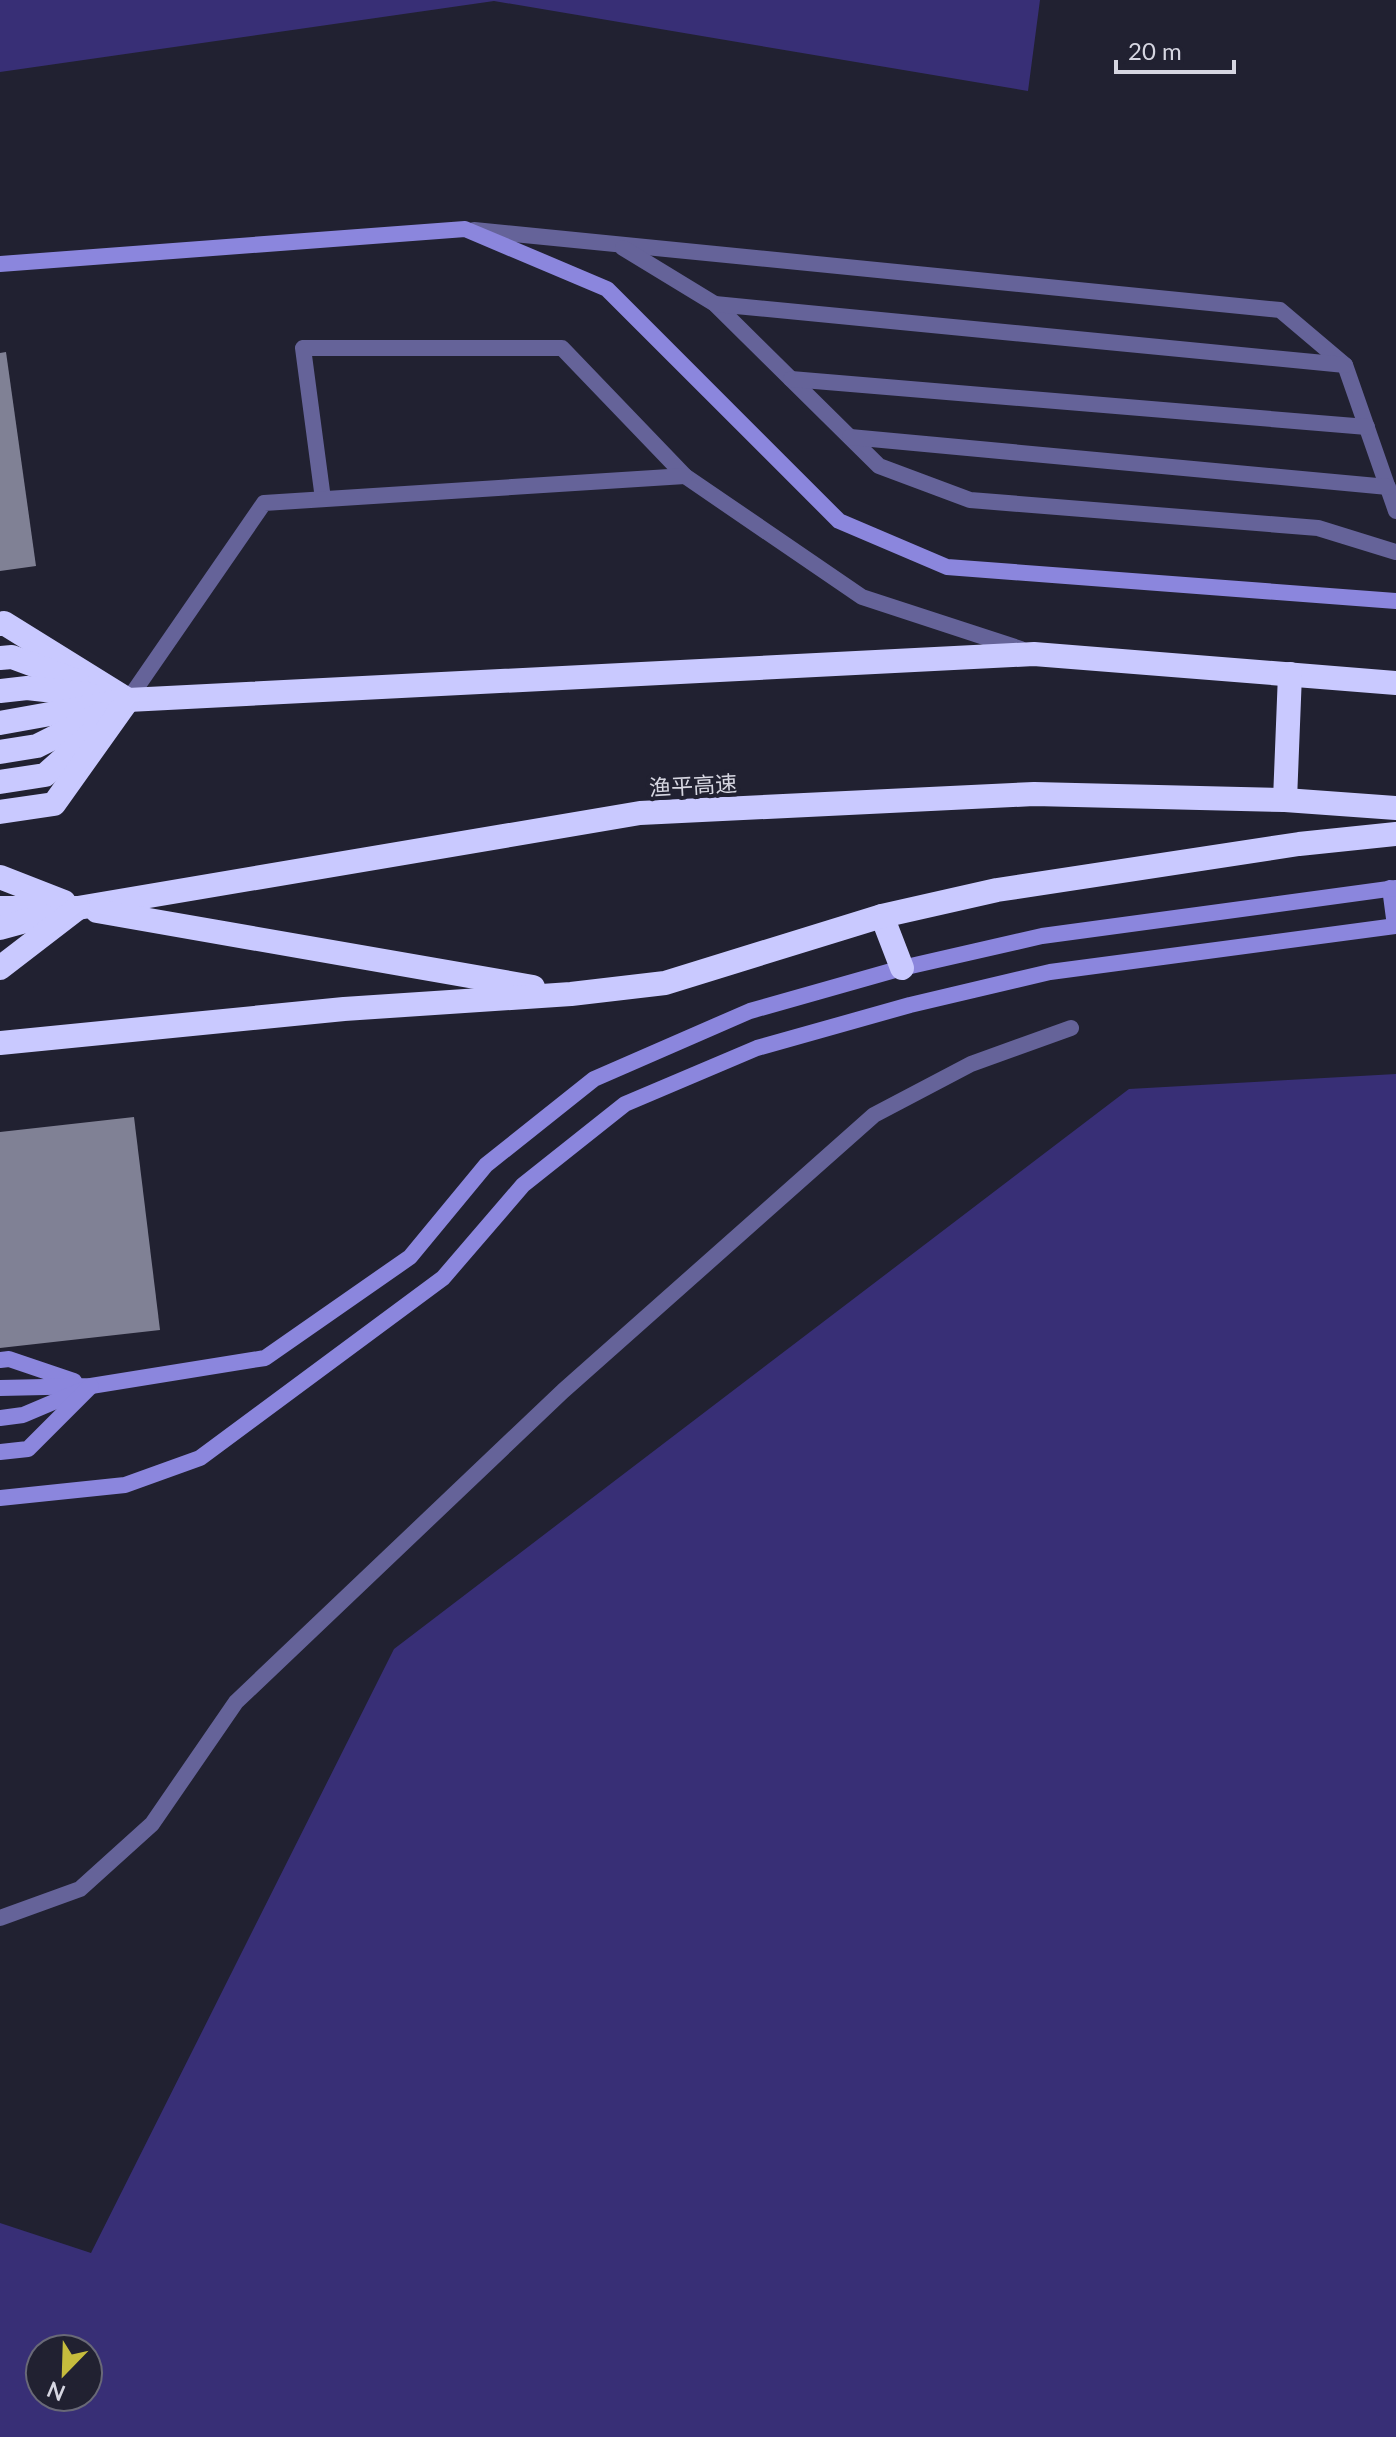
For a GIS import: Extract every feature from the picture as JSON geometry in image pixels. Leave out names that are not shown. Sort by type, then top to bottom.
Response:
[{"type":"highway","points":[[0,624],[4,623],[128,700]]},
{"type":"highway","points":[[0,723],[128,700],[1034,654],[1396,683]]},
{"type":"highway","points":[[0,658],[12,657],[128,700]]},
{"type":"highway","points":[[1285,800],[1290,674]]},
{"type":"highway","points":[[0,691],[27,688],[128,700]]},
{"type":"highway","points":[[0,752],[37,746],[128,700]]},
{"type":"highway","points":[[0,782],[45,775],[128,700]]},
{"type":"highway","points":[[0,812],[54,804],[128,700]]},
{"type":"highway","name":"渔平高速","points":[[0,908],[78,908],[640,813],[1034,794],[1285,800],[1396,808]]},
{"type":"highway","points":[[0,1043],[344,1009],[571,994],[665,983],[882,916],[997,890],[1299,844],[1396,834]]},
{"type":"highway","points":[[0,877],[78,908]]},
{"type":"highway","points":[[0,892],[571,994]]},
{"type":"highway","points":[[0,928],[78,908]]},
{"type":"highway","points":[[0,946],[78,908]]},
{"type":"highway","points":[[0,968],[78,908]]},
{"type":"highway","points":[[882,916],[902,968]]},
{"type":"street","points":[[465,229],[607,289],[839,521],[947,567],[1396,601]]},
{"type":"street","points":[[0,264],[465,229],[1280,310],[1345,365],[1396,511]]},
{"type":"street","points":[[617,244],[715,304],[879,466],[970,500],[1318,528],[1396,552]]},
{"type":"street","points":[[715,304],[1345,365]]},
{"type":"street","points":[[323,499],[303,348],[562,348],[685,476],[862,597],[1034,654]]},
{"type":"street","points":[[791,379],[1367,427]]},
{"type":"street","points":[[850,437],[1388,487]]},
{"type":"street","points":[[128,700],[264,503],[685,476]]},
{"type":"street","points":[[0,1388],[91,1386],[265,1358],[410,1257],[486,1165],[594,1079],[750,1011],[902,968],[1042,936],[1393,888],[1396,926],[1050,972],[910,1005],[757,1048],[625,1104],[523,1185],[443,1278],[200,1458],[125,1485],[0,1498]]},
{"type":"street","points":[[0,1918],[80,1889],[152,1824],[236,1702],[563,1391],[874,1115],[971,1064],[1071,1028]]},
{"type":"street","points":[[0,1360],[9,1359],[91,1386]]},
{"type":"street","points":[[0,1418],[23,1415],[91,1386]]},
{"type":"street","points":[[0,1452],[28,1449],[91,1386]]},
{"type":"shaded area","points":[[0,0],[1040,0],[1028,91],[494,1],[0,72]]},
{"type":"shaded area","points":[[1396,1074],[1396,2437],[0,2437],[0,2223],[91,2253],[394,1649],[1129,1089]]},
{"type":"building","points":[[6,352],[36,566],[0,571],[0,353]]},
{"type":"building","points":[[134,1117],[160,1330],[0,1348],[0,1132]]}]
